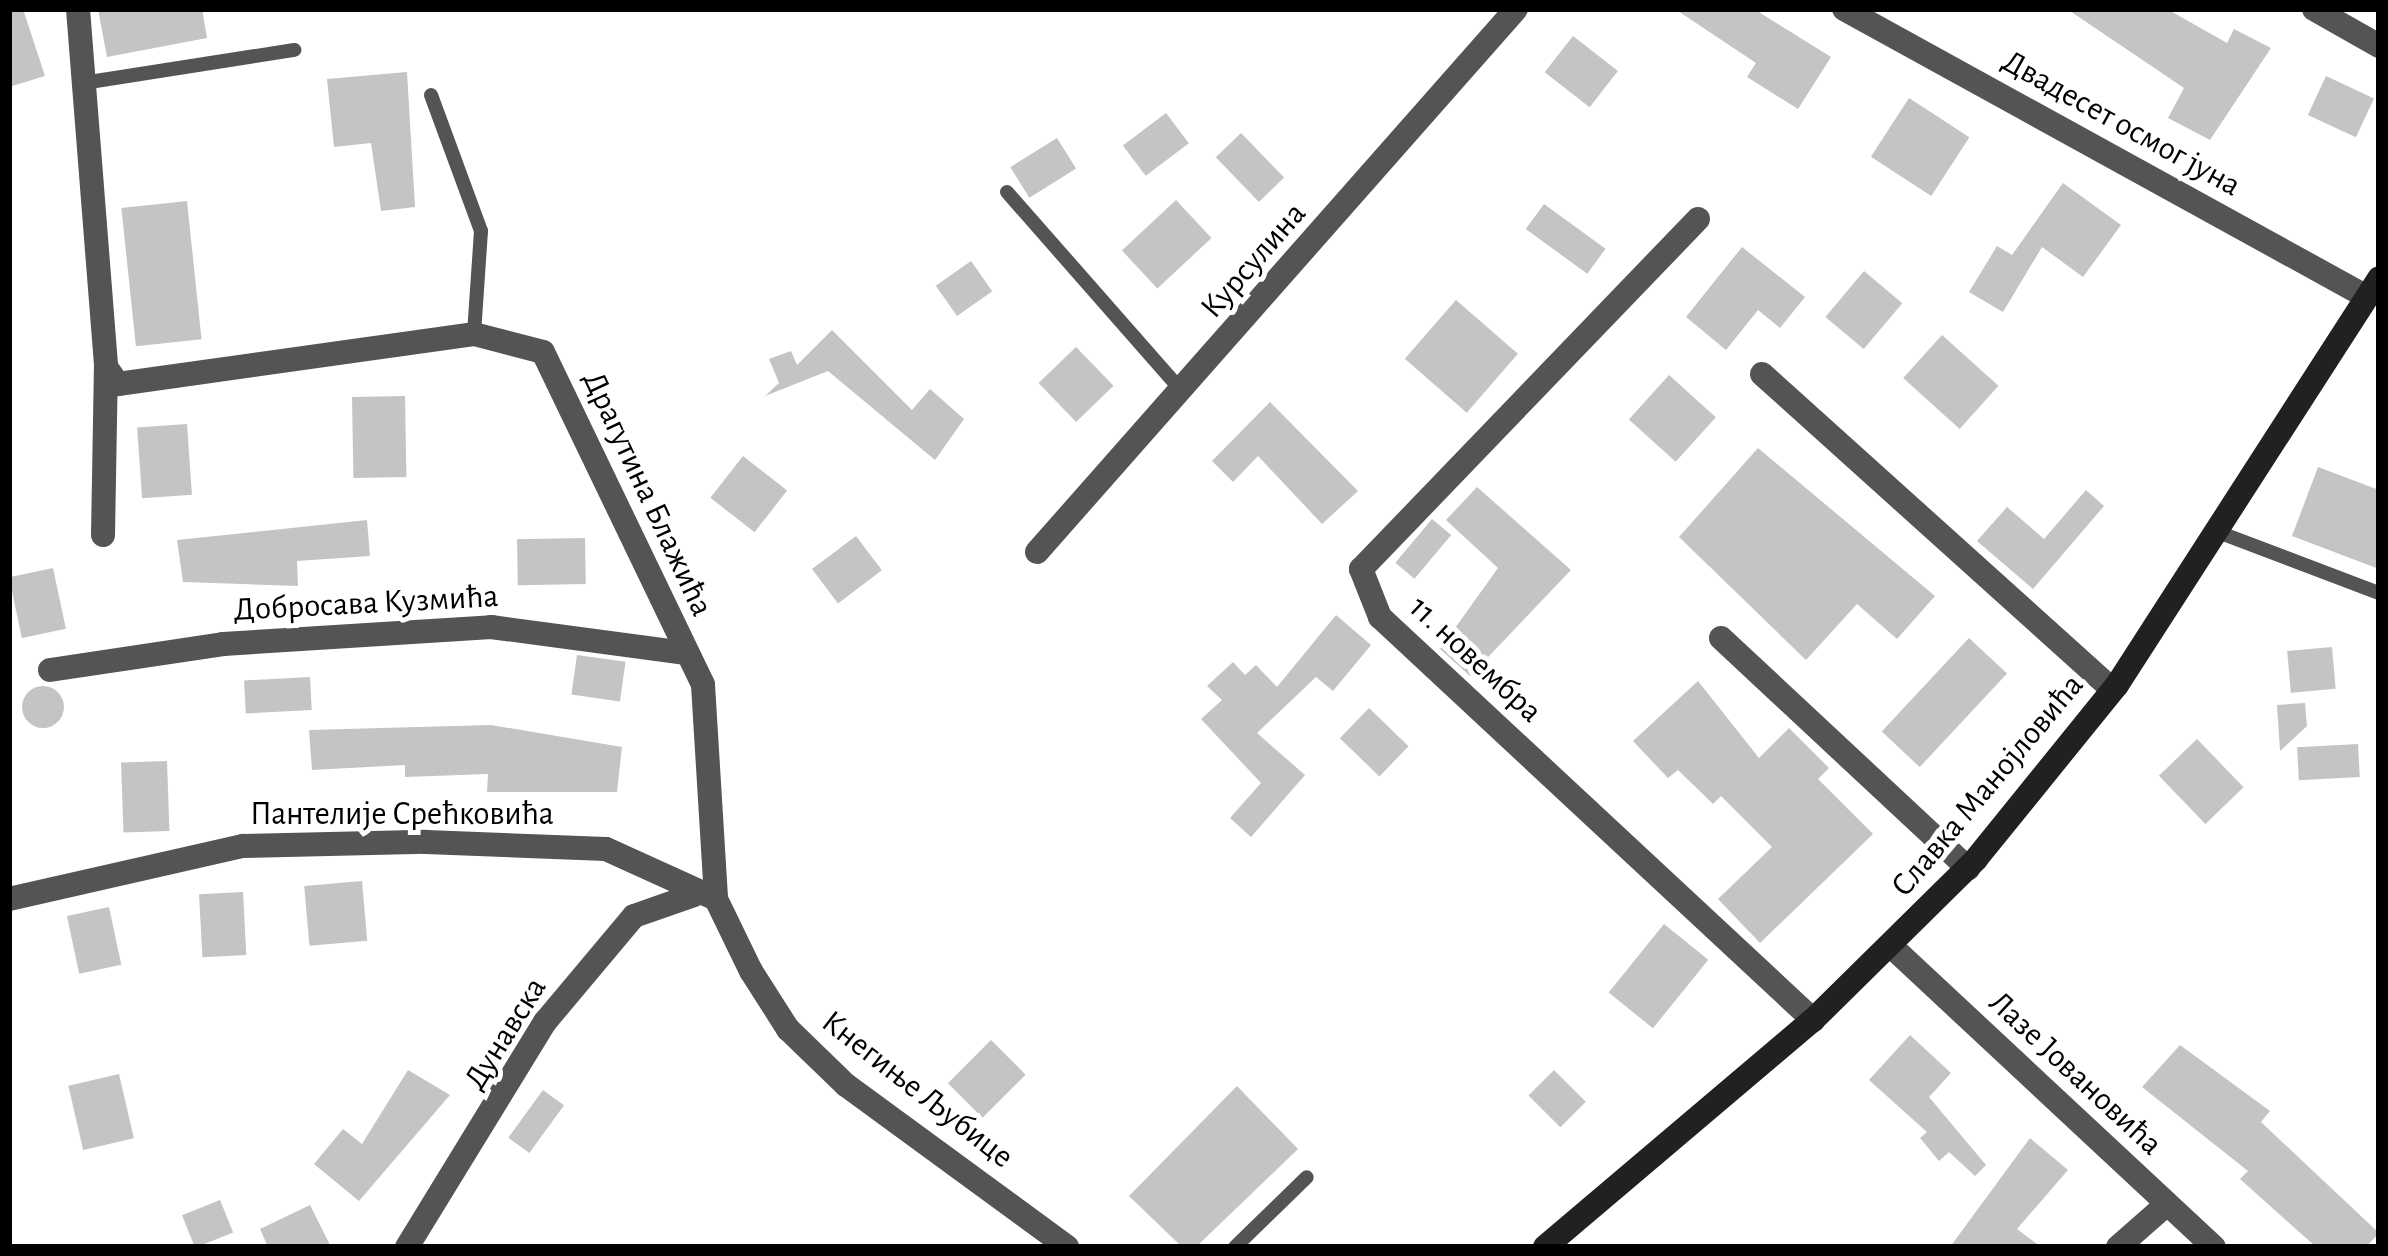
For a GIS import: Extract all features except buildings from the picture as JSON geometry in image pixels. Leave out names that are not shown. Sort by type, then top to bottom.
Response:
[{"type":"main road","name":"Славка Манојловића","points":[[1545,1247],[1814,1020],[1968,868],[2113,690],[2373,288]]},
{"type":"street","points":[[77,9],[106,367],[104,535]]},
{"type":"street","name":"Курсулина","points":[[1037,552],[1184,393],[1516,9]]},
{"type":"street","name":"Двадесет осмог јуна","points":[[1844,9],[2373,288]]},
{"type":"street","points":[[2314,9],[2379,46]]},
{"type":"street","name":"11. новембра","points":[[1698,218],[1361,569],[1380,617],[1814,1020]]},
{"type":"street","name":"Драгутина Блажића","points":[[106,367],[128,388],[475,334],[543,352],[703,685],[705,897]]},
{"type":"street","points":[[1762,374],[2113,690]]},
{"type":"street","name":"Добросава Кузмића","points":[[50,670],[223,644],[490,627],[686,653]]},
{"type":"street","points":[[1720,638],[1968,868]]},
{"type":"street","name":"Пантелије Срећковића","points":[[9,899],[243,846],[426,842],[606,849],[705,897]]},
{"type":"street","name":"Дунавска","points":[[407,1247],[545,1022],[634,916],[705,897]]},
{"type":"street","name":"Кнегиње Љубице","points":[[705,897],[788,1029],[1067,1247]]},
{"type":"street","name":"Лазе Јовановића","points":[[1892,947],[2214,1247]]},
{"type":"street","points":[[2118,1247],[2166,1205]]},
{"type":"lane","points":[[83,83],[294,50]]},
{"type":"lane","points":[[431,95],[481,231],[475,334]]},
{"type":"lane","points":[[1007,192],[1184,393]]},
{"type":"lane","points":[[2218,532],[2379,592]]},
{"type":"lane","points":[[1235,1247],[1307,1177]]}]
